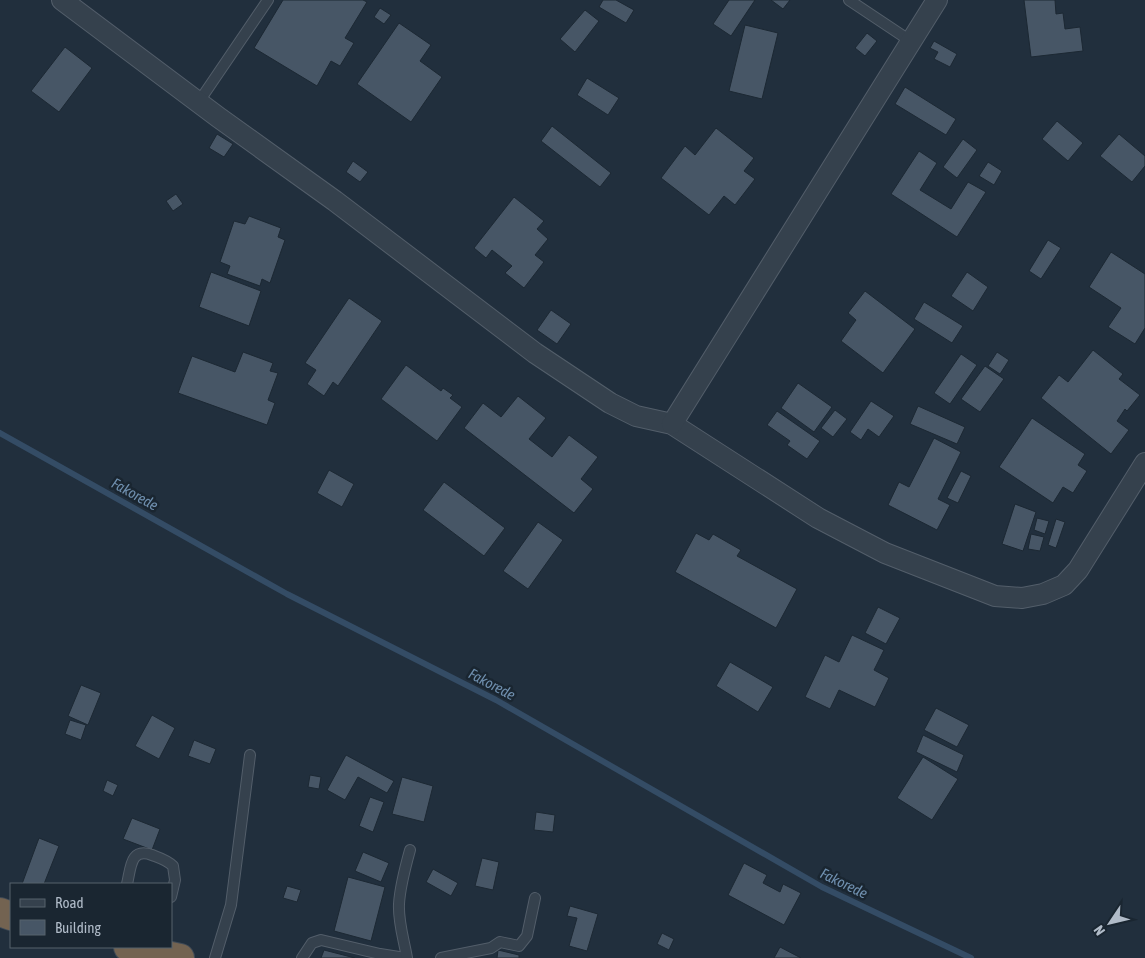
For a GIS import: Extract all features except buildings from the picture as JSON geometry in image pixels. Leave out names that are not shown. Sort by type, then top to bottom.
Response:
[{"type":"highway","points":[[134,948],[164,953]]},
{"type":"street","points":[[62,0],[198,103],[336,201],[535,353],[610,403],[636,416],[672,424],[818,518],[885,553],[995,596],[1022,598],[1043,594],[1064,585],[1078,570],[1145,463]]},
{"type":"street","points":[[672,424],[937,0]]},
{"type":"lane","points":[[198,103],[268,0]]},
{"type":"lane","points":[[849,0],[912,42]]},
{"type":"lane","points":[[215,958],[231,905],[250,755]]},
{"type":"lane","points":[[302,958],[312,943],[322,940],[380,954],[406,958],[399,905],[402,881],[410,850]]},
{"type":"lane","points":[[127,883],[133,859],[139,853],[144,852],[173,866],[175,880],[172,893]]},
{"type":"lane","points":[[441,958],[491,948],[500,942],[520,946],[527,936],[536,898]]},
{"type":"waterway","name":"Fakorede","points":[[0,433],[287,594],[496,700],[822,887],[971,958]]}]
